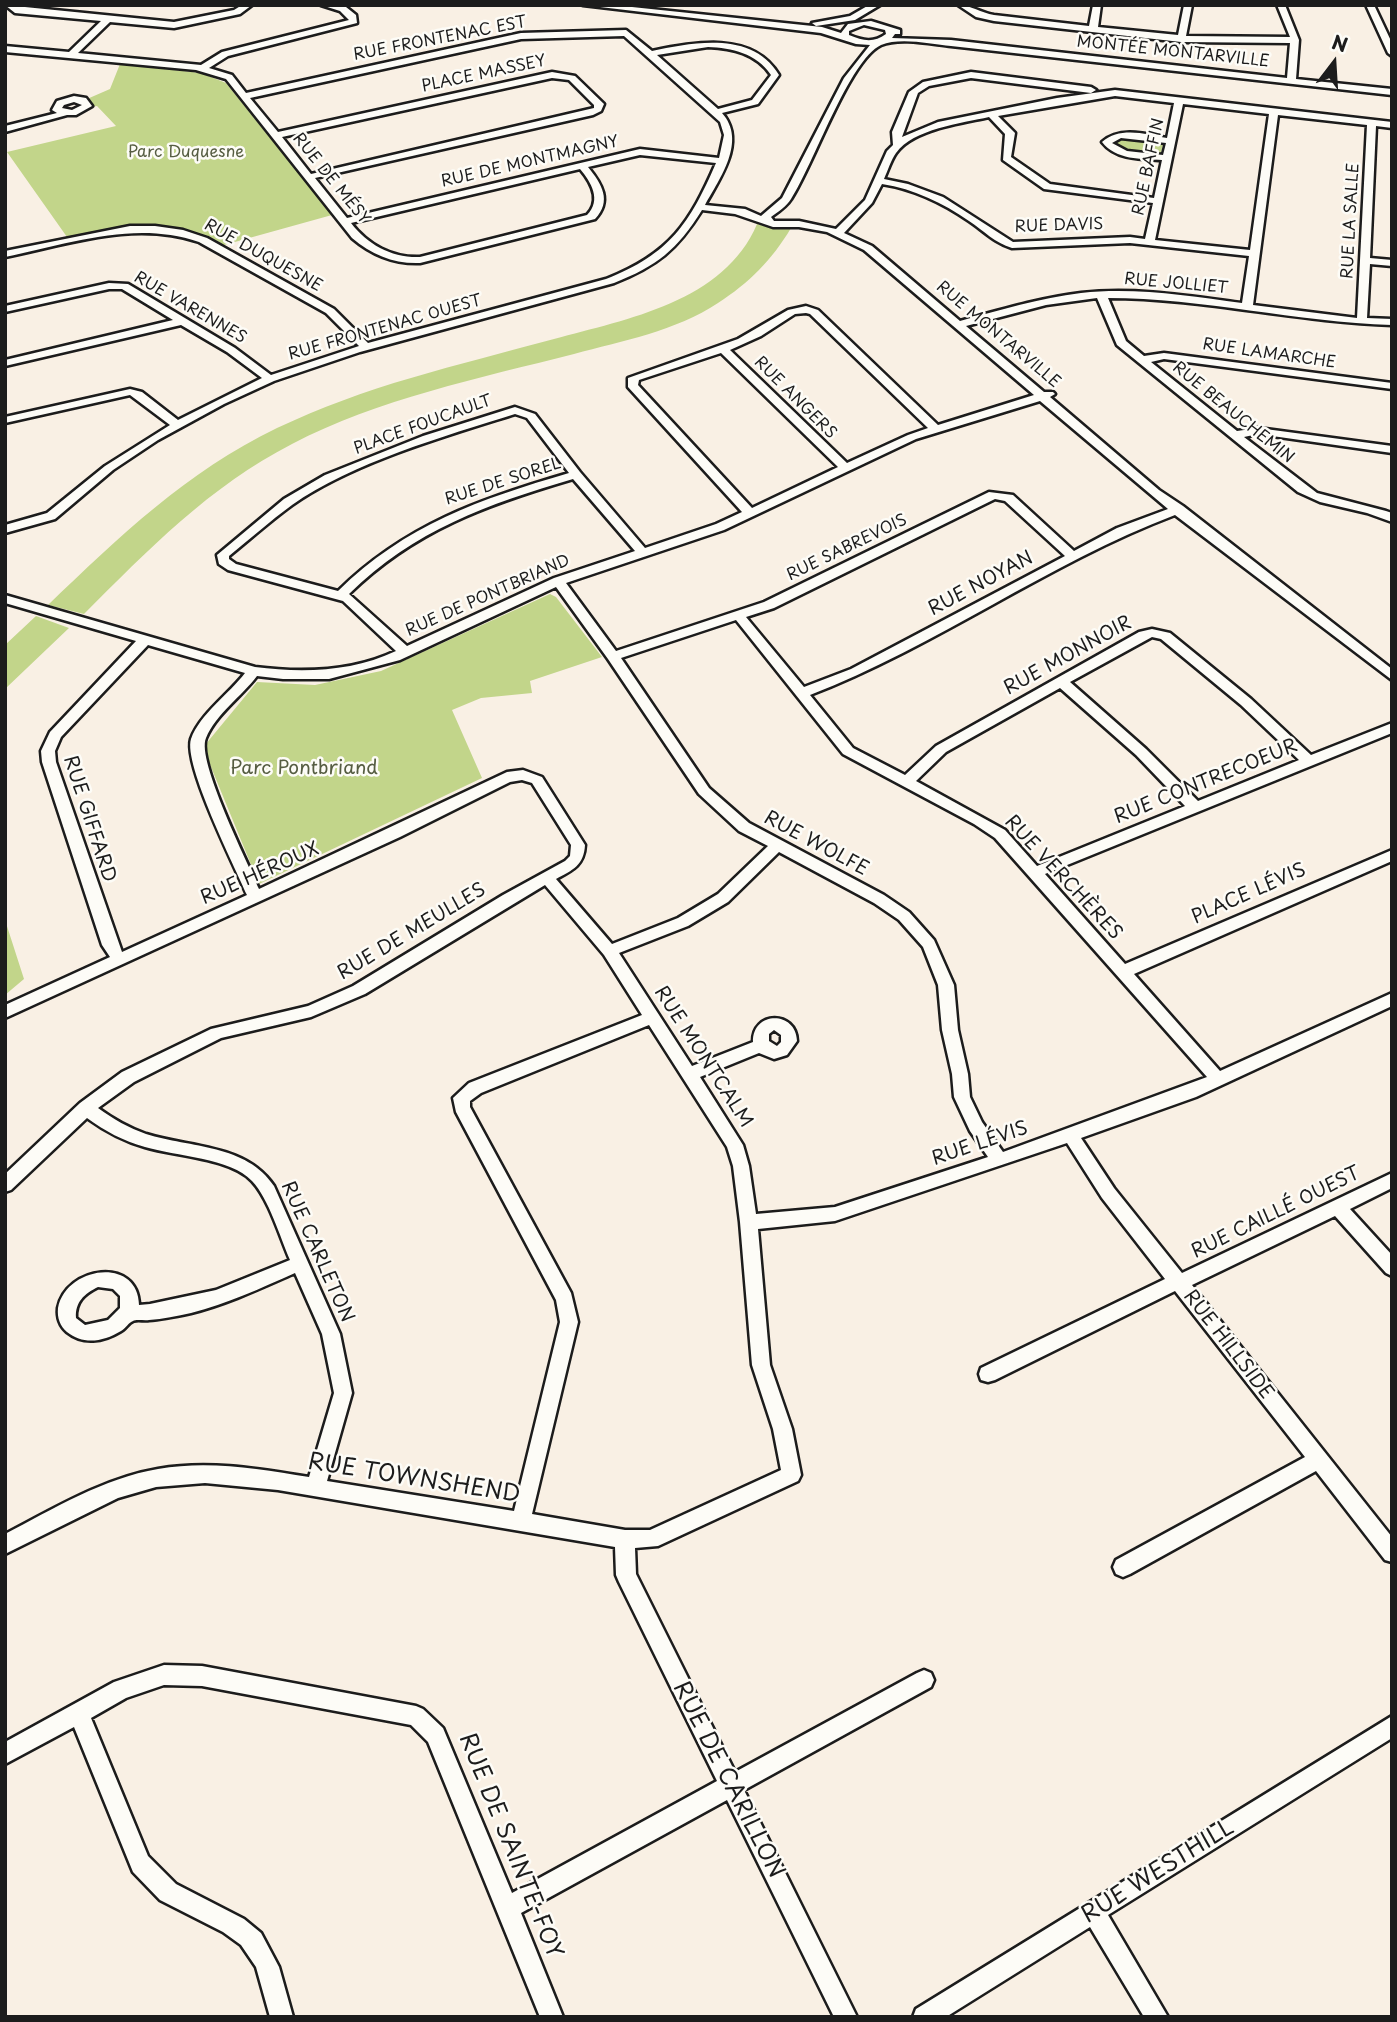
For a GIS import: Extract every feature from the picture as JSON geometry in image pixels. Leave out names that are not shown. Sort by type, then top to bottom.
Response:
[{"type":"street","points":[[7,5],[15,10],[177,25],[240,11],[248,5]]},
{"type":"street","points":[[203,68],[225,54],[354,22],[343,9],[325,5]]},
{"type":"street","points":[[587,5],[825,30],[849,38]]},
{"type":"street","points":[[632,5],[785,21],[856,24]]},
{"type":"street","points":[[962,5],[993,18],[1181,39],[1295,40]]},
{"type":"street","points":[[1093,29],[1097,5]]},
{"type":"street","points":[[1181,39],[1188,5]]},
{"type":"street","points":[[1281,5],[1295,40],[1292,81]]},
{"type":"street","points":[[1370,5],[1392,53]]},
{"type":"street","points":[[848,78],[855,50],[845,30],[882,8]]},
{"type":"street","points":[[785,21],[839,21],[882,8]]},
{"type":"street","points":[[783,219],[786,200],[848,78],[868,50],[891,34],[882,8]]},
{"type":"street","points":[[71,55],[109,18]]},
{"type":"street","name":"MONTÉE MONTARVILLE","points":[[856,24],[872,23],[905,35],[951,43]]},
{"type":"street","name":"RUE FRONTENAC EST","points":[[245,96],[388,62],[521,36],[626,33],[725,121],[729,133],[724,161],[698,207]]},
{"type":"street","name":"MONTÉE MONTARVILLE","points":[[849,38],[880,42],[907,40],[951,43],[1392,92]]},
{"type":"street","points":[[652,54],[698,44],[741,49],[752,53],[773,70],[775,75],[761,98],[716,112]]},
{"type":"street","name":"RUE DE MÉSY","points":[[5,49],[203,68],[229,77],[359,239],[400,260],[420,260],[593,216],[600,204],[598,187],[581,166]]},
{"type":"street","name":"PLACE MASSEY","points":[[275,136],[552,75],[572,78],[598,104],[598,109],[590,113],[309,177]]},
{"type":"street","points":[[897,145],[895,139],[914,91],[926,84],[964,75],[1392,125]]},
{"type":"street","points":[[1039,83],[1057,102]]},
{"type":"street","points":[[840,231],[865,206],[897,145],[915,133],[938,125],[991,114],[1115,93]]},
{"type":"street","name":"RUE BAFFIN","points":[[1150,241],[1180,101]]},
{"type":"street","points":[[1247,307],[1274,112]]},
{"type":"street","points":[[5,129],[64,113]]},
{"type":"street","points":[[991,114],[1010,133],[1006,158],[1041,185],[1158,201]]},
{"type":"street","points":[[902,120],[938,125]]},
{"type":"street","name":"RUE LA SALLE","points":[[1362,321],[1372,123]]},
{"type":"street","points":[[1167,158],[1118,152],[1109,148],[1107,142],[1111,138],[1121,136],[1170,141]]},
{"type":"street","name":"RUE DE MONTMAGNY","points":[[344,222],[646,151],[724,161]]},
{"type":"street","name":"RUE DAVIS","points":[[880,181],[903,186],[944,202],[1009,244],[1095,240],[1150,241],[1254,253]]},
{"type":"street","points":[[770,216],[786,200]]},
{"type":"street","name":"RUE MONTARVILLE","points":[[698,207],[770,216],[840,231],[878,247],[1155,493],[1392,676]]},
{"type":"street","name":"RUE FRONTENAC OUEST","points":[[5,528],[51,516],[109,468],[177,425],[270,379],[366,347],[625,275],[672,246],[698,207]]},
{"type":"street","name":"RUE DUQUESNE","points":[[5,254],[121,230],[149,229],[184,233],[203,240],[330,311],[366,347]]},
{"type":"street","points":[[1364,260],[1392,263]]},
{"type":"street","name":"RUE VARENNES","points":[[5,309],[121,286],[231,349],[270,379]]},
{"type":"street","name":"RUE JOLLIET","points":[[963,324],[1051,301],[1101,295],[1164,297],[1362,321],[1392,322]]},
{"type":"street","name":"RUE BEAUCHEMIN","points":[[1101,295],[1118,339],[1308,493],[1335,504],[1386,516]]},
{"type":"street","points":[[750,513],[631,384],[637,377],[724,350],[765,330],[792,311],[810,310],[936,429]]},
{"type":"street","points":[[5,363],[171,325],[182,320]]},
{"type":"street","name":"RUE ANGERS","points":[[724,350],[845,467]]},
{"type":"street","name":"RUE LAMARCHE","points":[[1142,360],[1170,356],[1392,386]]},
{"type":"street","points":[[5,420],[130,392],[138,394],[177,425]]},
{"type":"street","name":"RUE DE PONTBRIAND","points":[[5,599],[254,671],[283,675],[329,675],[362,668],[405,652],[558,581],[702,534],[845,467],[936,429],[1046,396]]},
{"type":"street","name":"PLACE FOUCAULT","points":[[405,652],[353,602],[341,595],[232,567],[223,561],[223,555],[288,502],[329,478],[384,453],[511,411],[529,413],[576,475],[643,553]]},
{"type":"street","points":[[1235,435],[1258,430],[1392,450]]},
{"type":"street","name":"RUE DE SOREL","points":[[341,595],[385,554],[425,528],[471,508],[576,475]]},
{"type":"street","name":"RUE SABREVOIS","points":[[613,656],[739,616],[797,592],[993,495],[1011,499],[1073,557]]},
{"type":"street","name":"RUE NOYAN","points":[[801,693],[856,672],[1132,527],[1179,509]]},
{"type":"street","name":"RUE WOLFE","points":[[558,581],[613,656],[704,791],[744,827],[879,899],[904,916],[929,944],[946,985],[950,1030],[962,1097],[976,1126],[999,1160]]},
{"type":"street","name":"RUE VERCHÈRES","points":[[739,616],[848,751],[990,826],[1035,872],[1218,1079]]},
{"type":"street","name":"RUE MONNOIR","points":[[906,782],[941,749],[1144,635],[1162,635],[1246,702],[1309,761]]},
{"type":"street","name":"RUE GIFFARD","points":[[119,960],[110,945],[48,755],[55,735],[145,640]]},
{"type":"street","points":[[254,671],[200,735],[195,749],[255,897]]},
{"type":"street","points":[[1061,682],[1141,752],[1195,807]]},
{"type":"street","name":"RUE CONTRECOEUR","points":[[1035,872],[1392,728]]},
{"type":"street","name":"RUE HÉROUX","points":[[5,1012],[395,833],[507,777],[531,777]]},
{"type":"street","name":"RUE DE MEULLES","points":[[5,1185],[86,1108],[128,1077],[218,1033],[312,1011],[359,990],[573,863],[579,848],[543,786],[531,777]]},
{"type":"street","points":[[609,951],[683,922],[723,898],[778,845]]},
{"type":"street","name":"PLACE LÉVIS","points":[[1123,972],[1392,855]]},
{"type":"street","name":"RUE MONTCALM","points":[[547,878],[609,951],[735,1145],[741,1166],[749,1222],[764,1383],[778,1410],[789,1451]]},
{"type":"street","points":[[1218,1079],[1392,999]]},
{"type":"street","points":[[521,1521],[566,1337],[568,1314],[553,1275],[462,1107],[461,1098],[475,1088],[653,1017]]},
{"type":"street","points":[[690,1074],[762,1045]]},
{"type":"street","name":"RUE LÉVIS","points":[[749,1222],[835,1214],[1153,1106],[1218,1079]]},
{"type":"street","name":"RUE CARLETON","points":[[86,1108],[111,1128],[133,1138],[243,1165],[258,1175],[268,1191],[331,1334],[343,1393],[315,1488]]},
{"type":"street","name":"RUE HILLSIDE","points":[[1070,1134],[1108,1193],[1392,1553]]},
{"type":"street","name":"RUE CAILLÉ OUEST","points":[[988,1374],[1160,1289],[1179,1284],[1392,1180]]},
{"type":"street","points":[[1337,1207],[1392,1268]]},
{"type":"street","points":[[127,1313],[152,1314],[222,1296],[301,1263]]},
{"type":"street","name":"RUE TOWNSHEND","points":[[5,1545],[104,1495],[158,1478],[211,1474],[315,1488],[625,1539],[651,1539],[791,1475],[789,1451]]},
{"type":"street","points":[[1123,1567],[1318,1460]]},
{"type":"street","name":"RUE DE CARILLON","points":[[625,1539],[626,1575],[846,2017]]},
{"type":"street","name":"RUE DE SAINTE-FOY","points":[[5,1754],[131,1684],[176,1674],[401,1711],[416,1716],[428,1724],[436,1735],[552,2017]]},
{"type":"street","points":[[508,1908],[924,1681]]},
{"type":"street","points":[[78,1712],[133,1851],[144,1870],[167,1893],[233,1925],[253,1941],[266,1965],[282,2017]]},
{"type":"street","name":"RUE WESTHILL","points":[[924,2017],[1392,1726]]},
{"type":"street","points":[[1094,1913],[1157,2017]]},
{"type":"green space","name":"Parc Duquesne","points":[[120,64],[201,73],[226,83],[332,215],[224,245],[186,230],[167,227],[108,229],[67,237],[7,152],[116,126],[97,106],[91,107],[91,102],[87,99],[110,89]]},
{"type":"green space","points":[[1125,138],[1160,143],[1163,145],[1161,153],[1123,150],[1113,144],[1116,140]]},
{"type":"green space","points":[[757,224],[777,229],[791,228],[768,261],[750,279],[702,313],[648,334],[430,391],[325,428],[262,461],[207,499],[156,543],[84,614],[48,605],[155,507],[244,445],[277,428],[377,388],[612,324],[670,303],[698,289],[722,272],[742,251]]},
{"type":"green space","name":"Parc Pontbriand","points":[[550,594],[556,597],[602,657],[530,681],[532,693],[481,698],[452,710],[482,778],[259,884],[204,750],[205,745],[257,682],[315,685],[381,671]]},
{"type":"green space","points":[[36,616],[69,628],[5,689],[5,645]]},
{"type":"green space","points":[[5,920],[24,979],[5,995]]}]
